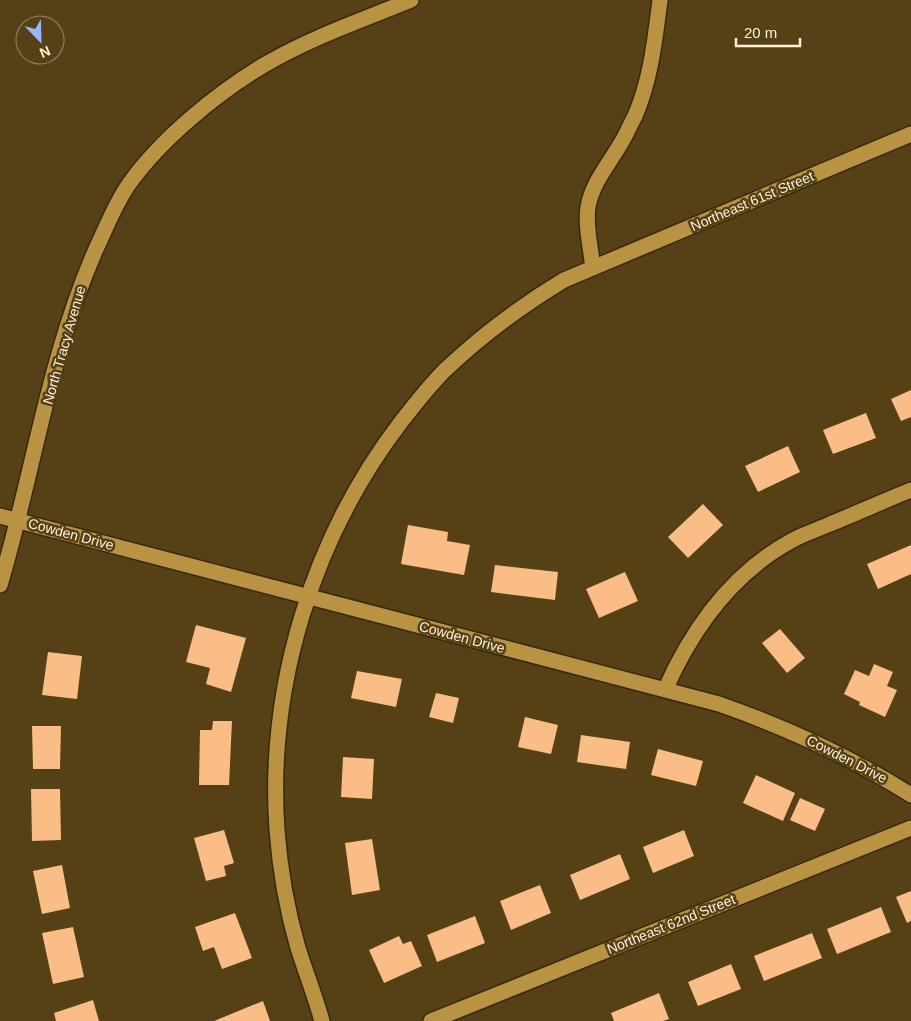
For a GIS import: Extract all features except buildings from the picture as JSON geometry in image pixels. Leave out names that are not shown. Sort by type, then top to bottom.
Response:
[{"type":"street","name":"North Tracy Avenue","points":[[0,586],[64,337],[83,278],[109,221],[129,185],[148,161],[180,129],[222,93],[264,65],[308,42],[411,0]]},
{"type":"street","points":[[593,268],[587,224],[587,209],[591,194],[598,180],[622,142],[636,114],[646,85],[653,55],[660,0]]},
{"type":"street","name":"Northeast 61st Street","points":[[322,1021],[298,947],[285,890],[277,830],[276,771],[280,719],[291,656],[308,596],[324,553],[352,495],[384,444],[419,399],[444,371],[486,333],[564,280],[911,134]]},
{"type":"street","points":[[665,690],[693,635],[721,598],[742,576],[792,540],[911,490]]},
{"type":"street","name":"Cowden Drive","points":[[0,516],[720,704],[813,740],[880,775],[911,794]]},
{"type":"street","name":"Northeast 62nd Street","points":[[431,1021],[911,828]]}]
